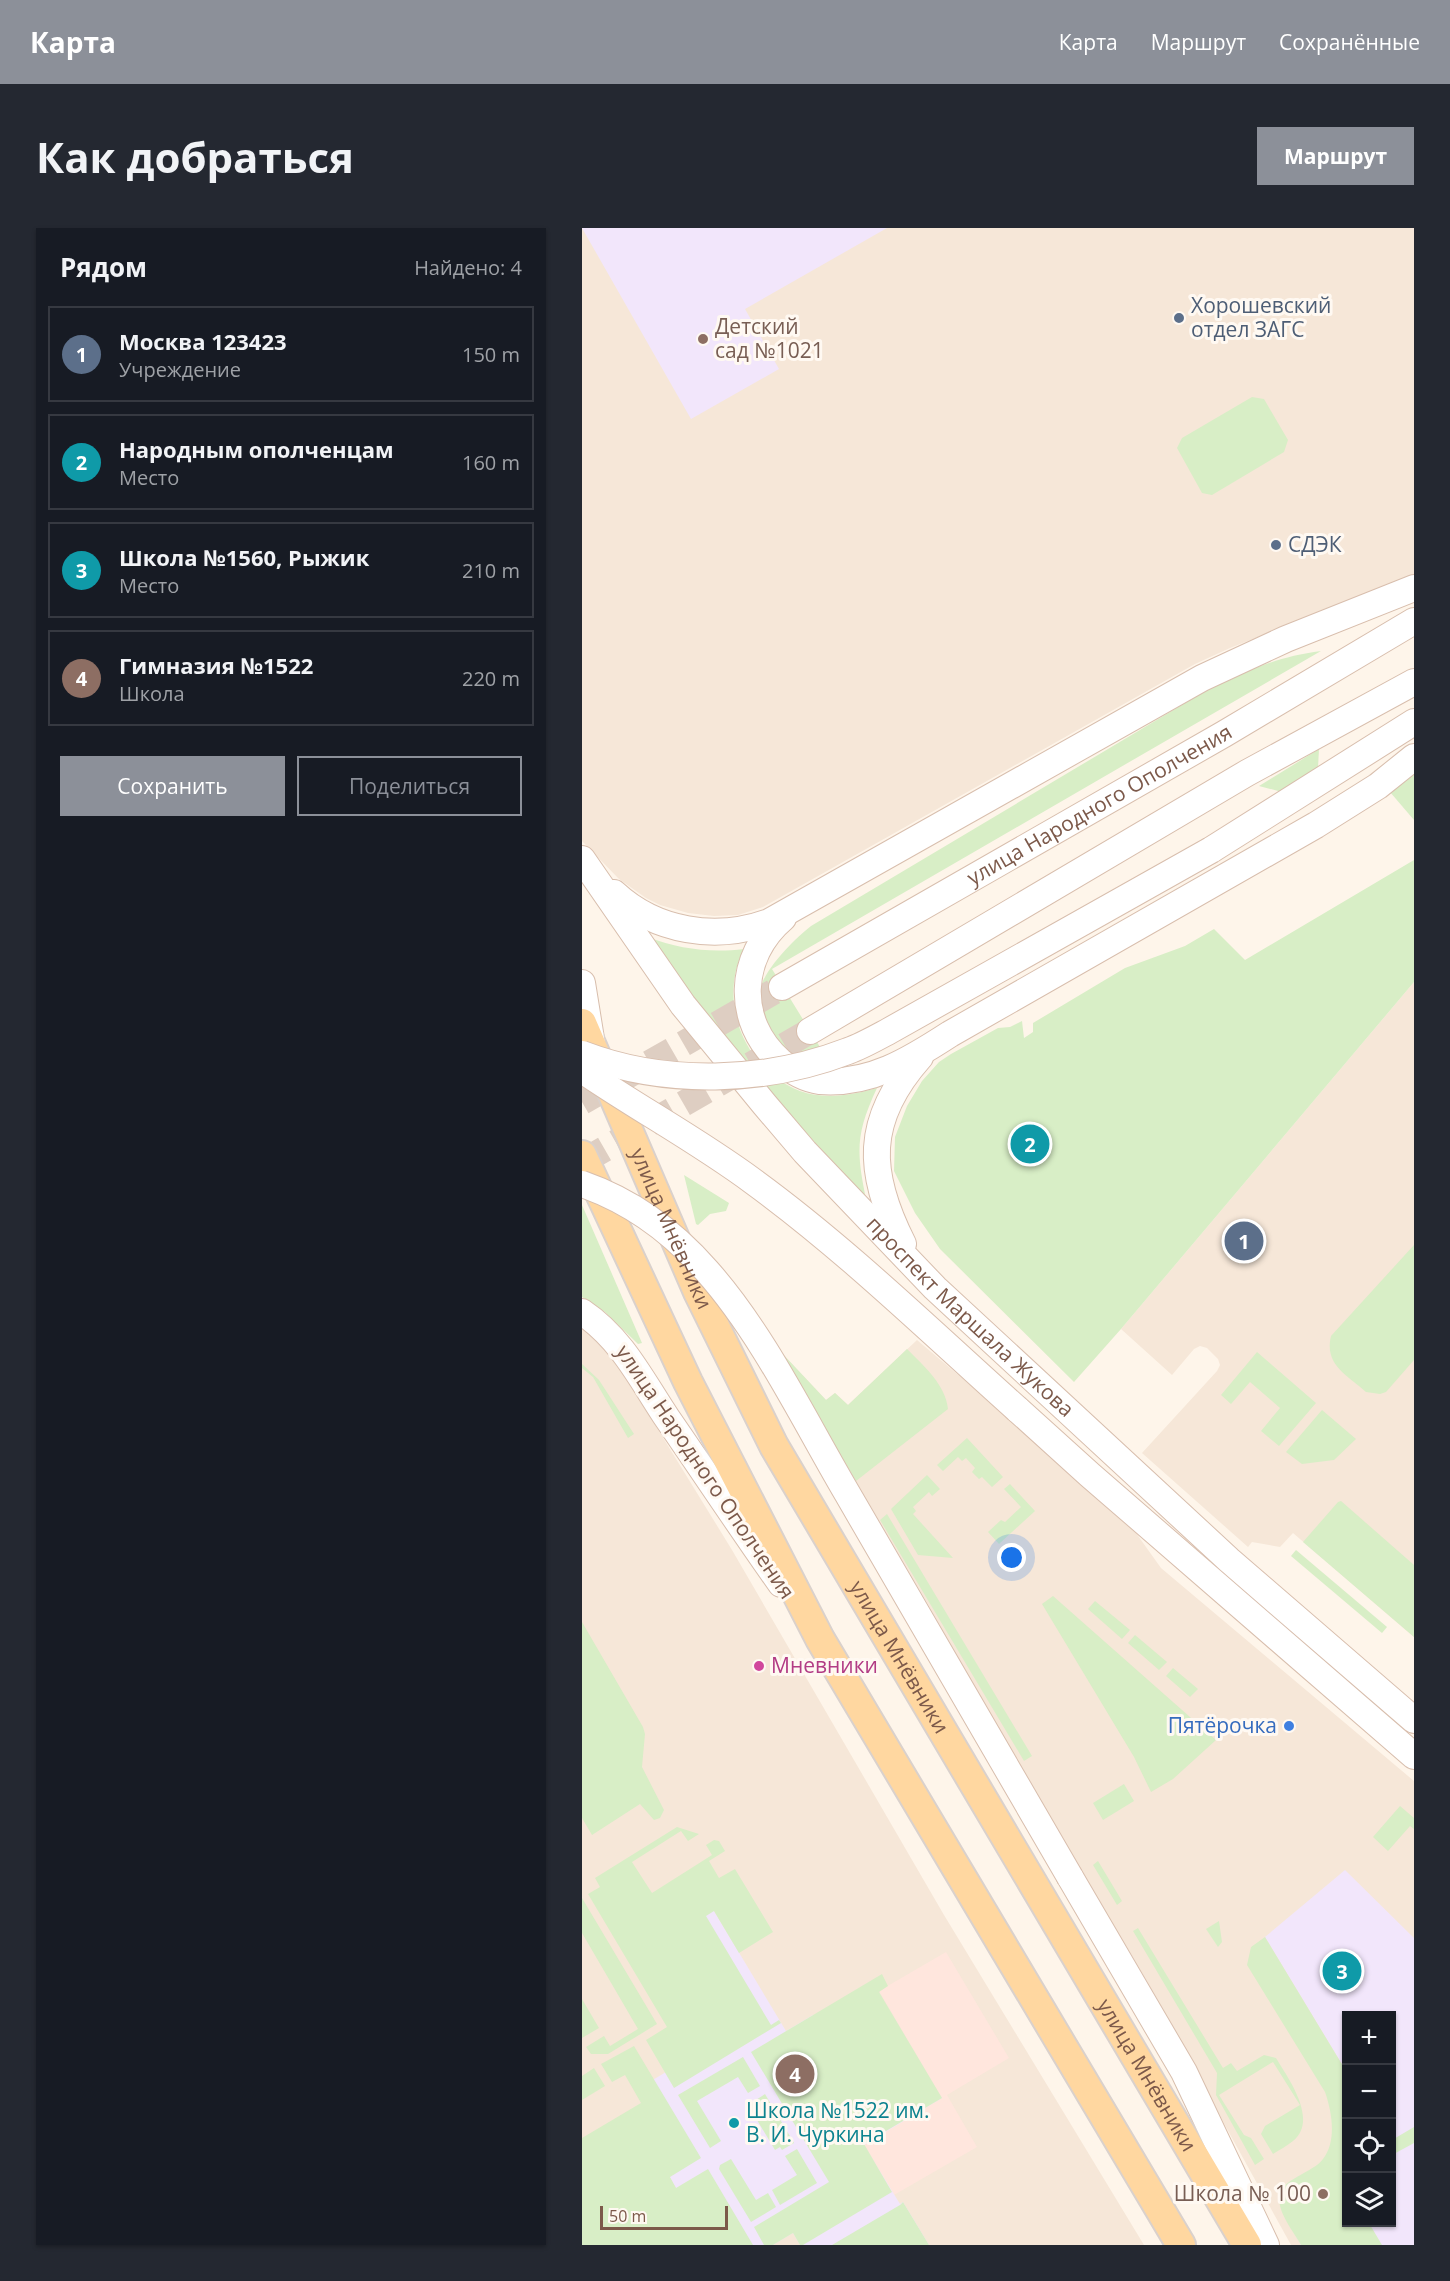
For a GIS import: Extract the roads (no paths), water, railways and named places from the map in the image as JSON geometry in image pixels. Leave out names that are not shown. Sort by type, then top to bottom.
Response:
[{"type":"main road","points":[[582,858],[623,902],[654,920],[677,927],[714,932],[740,930],[769,922],[1202,678],[1286,639],[1414,588]]},
{"type":"main road","name":"улица Народного Ополчения","points":[[782,987],[1224,734],[1414,621]]},
{"type":"main road","points":[[810,1031],[1247,774],[1414,682]]},
{"type":"main road","points":[[582,983],[585,1049],[638,1070],[689,1075],[738,1076],[762,1074],[805,1065],[849,1051],[889,1031],[1211,850],[1414,722]]},
{"type":"main road","points":[[795,908],[763,939],[755,955],[749,974],[747,998],[752,1025],[774,1056],[789,1068],[808,1078],[843,1080],[865,1077],[889,1070],[1316,825],[1369,792],[1414,757]]},
{"type":"main road","name":"проспект Маршала Жукова","points":[[582,858],[683,1005],[765,1105],[805,1152],[935,1288],[1229,1560],[1414,1720]]},
{"type":"main road","points":[[928,1048],[908,1071],[891,1098],[879,1133],[876,1159],[877,1174],[894,1226],[914,1261],[935,1288]]},
{"type":"main road","name":"проспект Маршала Жукова","points":[[585,1049],[628,1101],[672,1126],[753,1181],[825,1238],[1090,1475],[1414,1756]]},
{"type":"main road","name":"улица Мнёвники","points":[[585,1049],[698,1292],[774,1446],[1247,2245]]},
{"type":"main road","points":[[582,1155],[688,1382],[820,1639],[1181,2245]]},
{"type":"main road","points":[[582,1184],[625,1203],[656,1224],[683,1246],[730,1298],[783,1382],[1184,2072],[1266,2245]]},
{"type":"main road","name":"улица Народного Ополчения","points":[[582,1312],[597,1322],[630,1358],[695,1458],[820,1639]]},
{"type":"tunnel","points":[[582,1102],[782,987]]},
{"type":"tunnel","points":[[582,1162],[810,1031]]},
{"type":"place","name":"Хорошевский отдел ЗАГС","points":[[1179,318]]},
{"type":"place","name":"Детский сад №1021","points":[[703,339]]},
{"type":"place","name":"СДЭК","points":[[1276,545]]},
{"type":"place","name":"Народным ополченцам","points":[[1030,1144]]},
{"type":"place","name":"Москва 123423","points":[[1244,1241]]},
{"type":"place","name":"Мневники","points":[[759,1666]]},
{"type":"place","name":"Пятёрочка","points":[[1289,1726]]},
{"type":"place","name":"Школа №1560, Рыжик","points":[[1342,1971]]},
{"type":"place","name":"Гимназия №1522","points":[[795,2074]]},
{"type":"place","name":"Школа №1522 им. В. И. Чуркина","points":[[734,2123]]},
{"type":"place","name":"Школа № 100","points":[[1323,2194]]}]
